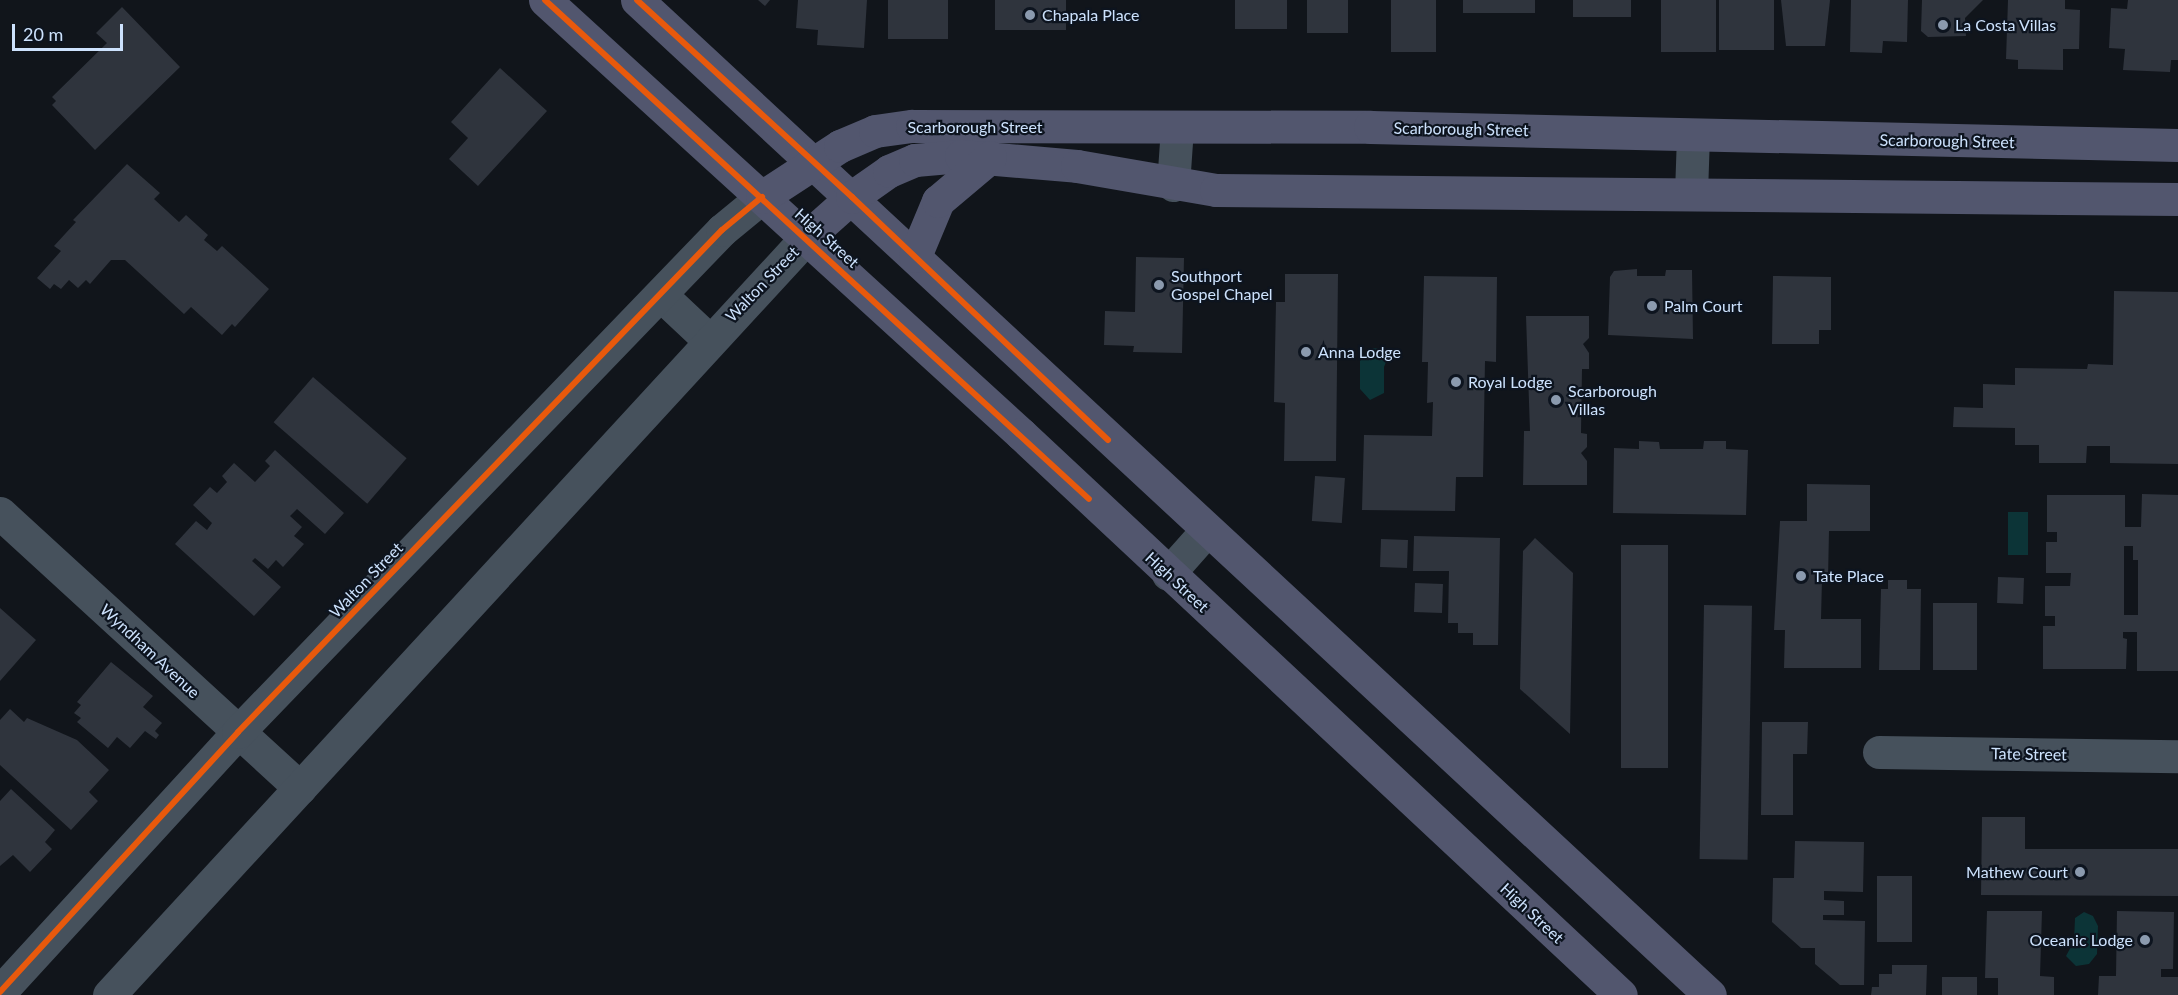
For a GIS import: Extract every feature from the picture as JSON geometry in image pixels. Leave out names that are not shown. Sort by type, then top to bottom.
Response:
[{"type":"main road","name":"High Street","points":[[545,0],[762,197],[1621,995]]},
{"type":"main road","points":[[637,0],[814,161],[1206,531],[1710,995]]},
{"type":"main road","name":"Scarborough Street","points":[[762,197],[814,161],[866,134],[912,126],[1381,127],[1693,136],[2178,145]]},
{"type":"main road","name":"Scarborough Street","points":[[806,238],[852,197],[889,171],[915,160],[990,157],[1077,166],[1173,185],[1216,190],[2178,199]]},
{"type":"main road","points":[[915,256],[938,201],[990,157]]},
{"type":"street","points":[[1173,185],[1177,128]]},
{"type":"street","points":[[1691,193],[1693,136]]},
{"type":"street","name":"Walton Street","points":[[0,992],[238,732],[722,230],[762,197]]},
{"type":"street","name":"Walton Street","points":[[110,995],[709,340],[806,238]]},
{"type":"street","points":[[661,295],[709,340]]},
{"type":"street","name":"Wyndham Avenue","points":[[0,513],[300,788]]},
{"type":"street","points":[[1168,574],[1206,531]]},
{"type":"street","name":"Tate Street","points":[[1879,752],[2178,756]]},
{"type":"water","points":[[1370,348],[1385,349],[1388,357],[1384,367],[1384,393],[1370,400],[1360,389],[1360,361]]},
{"type":"water","points":[[2008,512],[2028,512],[2028,555],[2008,555]]},
{"type":"water","points":[[2084,912],[2093,916],[2098,926],[2097,954],[2089,964],[2076,966],[2066,956],[2074,941],[2075,918]]},
{"type":"building","points":[[758,0],[770,0],[765,6]]},
{"type":"building","points":[[798,0],[867,0],[864,48],[817,45],[818,30],[796,28]]},
{"type":"building","points":[[888,0],[948,0],[948,39],[888,39]]},
{"type":"building","name":"Chapala Place","points":[[995,0],[1066,0],[1066,30],[995,30]]},
{"type":"building","points":[[1235,0],[1287,0],[1287,29],[1235,29]]},
{"type":"building","points":[[1307,0],[1348,0],[1348,33],[1307,33]]},
{"type":"building","points":[[1391,0],[1436,0],[1436,52],[1391,52]]},
{"type":"building","points":[[1463,0],[1535,0],[1535,13],[1463,13]]},
{"type":"building","points":[[1573,0],[1631,0],[1631,17],[1573,17]]},
{"type":"building","points":[[1661,0],[1716,0],[1716,52],[1661,52]]},
{"type":"building","points":[[1719,0],[1774,0],[1774,50],[1719,50]]},
{"type":"building","points":[[1781,0],[1830,0],[1825,46],[1786,46]]},
{"type":"building","points":[[1851,0],[1908,0],[1907,42],[1883,41],[1882,53],[1850,52]]},
{"type":"building","name":"La Costa Villas","points":[[1922,0],[1983,0],[1965,18],[1966,36],[1928,37],[1921,31]]},
{"type":"building","points":[[2008,0],[2065,0],[2065,9],[2080,10],[2079,49],[2063,49],[2063,70],[2018,69],[2018,60],[2006,59]]},
{"type":"building","points":[[2128,0],[2178,0],[2178,60],[2171,60],[2170,72],[2123,70],[2125,49],[2109,48],[2111,8],[2127,9]]},
{"type":"building","points":[[122,7],[180,67],[95,150],[52,105],[56,101],[52,97],[107,43],[96,33]]},
{"type":"building","points":[[500,68],[547,111],[478,186],[449,159],[468,138],[451,122]]},
{"type":"building","points":[[127,164],[160,193],[154,199],[179,222],[186,215],[208,235],[204,240],[217,251],[222,246],[269,289],[235,327],[232,324],[222,335],[191,307],[184,314],[125,260],[111,260],[90,284],[86,280],[78,288],[69,280],[61,289],[54,284],[50,289],[37,278],[61,251],[54,246],[76,222],[73,220]]},
{"type":"building","name":"Southport Gospel Chapel","points":[[1136,257],[1184,258],[1182,353],[1133,352],[1134,346],[1104,345],[1105,311],[1135,312]]},
{"type":"building","name":"Palm Court","points":[[1637,269],[1637,276],[1665,276],[1666,270],[1692,270],[1693,339],[1608,335],[1610,277],[1614,271]]},
{"type":"building","name":"Anna Lodge","points":[[1285,274],[1338,274],[1336,461],[1284,461],[1285,403],[1274,402],[1276,302],[1285,302]]},
{"type":"building","name":"Royal Lodge","points":[[1424,276],[1497,277],[1496,362],[1485,361],[1483,477],[1456,477],[1455,511],[1362,510],[1364,435],[1432,436],[1433,402],[1427,403],[1428,362],[1422,362]]},
{"type":"building","points":[[1773,276],[1831,277],[1831,330],[1819,330],[1819,344],[1772,344]]},
{"type":"building","points":[[2114,291],[2178,292],[2178,464],[2110,463],[2110,446],[2087,446],[2086,463],[2039,463],[2039,445],[2015,445],[2015,428],[1953,427],[1954,407],[1983,408],[1983,384],[2015,385],[2015,368],[2087,369],[2088,364],[2113,365]]},
{"type":"building","name":"Scarborough Villas","points":[[1526,316],[1589,316],[1589,338],[1583,344],[1589,353],[1589,369],[1582,369],[1581,433],[1587,434],[1587,447],[1581,453],[1587,461],[1587,485],[1523,485],[1524,431],[1530,431]]},
{"type":"building","points":[[313,377],[407,458],[367,504],[274,422]]},
{"type":"building","points":[[1639,441],[1659,442],[1660,449],[1703,449],[1704,441],[1726,441],[1726,449],[1748,450],[1746,515],[1613,513],[1614,448],[1639,449]]},
{"type":"building","points":[[275,450],[344,513],[325,534],[297,509],[290,516],[302,527],[294,536],[304,544],[283,567],[276,560],[268,569],[255,558],[252,561],[281,587],[254,616],[175,544],[196,521],[207,530],[212,523],[193,505],[210,487],[217,493],[227,482],[222,476],[234,463],[255,482],[270,466],[265,461]]},
{"type":"building","points":[[1315,476],[1345,478],[1342,523],[1312,521]]},
{"type":"building","name":"Tate Place","points":[[1807,484],[1870,485],[1870,531],[1829,531],[1828,579],[1822,579],[1821,619],[1861,619],[1861,668],[1784,668],[1785,630],[1774,630],[1780,521],[1807,521]]},
{"type":"building","points":[[2142,494],[2178,495],[2178,671],[2137,671],[2137,632],[2123,632],[2123,638],[2127,639],[2126,669],[2043,669],[2043,626],[2055,626],[2055,616],[2045,616],[2045,586],[2070,586],[2071,573],[2046,573],[2046,542],[2057,542],[2057,532],[2047,532],[2047,495],[2125,495],[2125,527],[2141,527]],"holes":[[[2124,546],[2133,546],[2133,560],[2138,560],[2138,615],[2124,615]]]},
{"type":"building","points":[[1414,536],[1500,538],[1498,645],[1473,645],[1473,633],[1458,633],[1458,623],[1448,623],[1449,571],[1413,571]]},
{"type":"building","points":[[1535,538],[1573,573],[1570,734],[1520,689],[1523,551]]},
{"type":"building","points":[[1381,539],[1408,540],[1407,568],[1380,567]]},
{"type":"building","points":[[1621,545],[1668,545],[1668,768],[1621,768]]},
{"type":"building","points":[[1998,577],[2024,578],[2023,604],[1997,603]]},
{"type":"building","points":[[1888,580],[1907,580],[1907,589],[1921,589],[1920,670],[1879,670],[1881,589],[1888,589]]},
{"type":"building","points":[[1415,583],[1443,584],[1442,613],[1414,612]]},
{"type":"building","points":[[1933,603],[1977,603],[1977,670],[1933,670]]},
{"type":"building","points":[[1704,605],[1752,606],[1748,860],[1700,859]]},
{"type":"building","points":[[0,608],[36,640],[0,681]]},
{"type":"building","points":[[111,662],[153,696],[143,707],[162,723],[155,731],[159,735],[156,739],[145,731],[130,748],[117,737],[108,748],[77,722],[81,718],[74,713],[81,705],[77,702]]},
{"type":"building","points":[[10,709],[24,722],[27,718],[77,740],[109,770],[89,792],[98,801],[71,830],[0,765],[0,720]]},
{"type":"building","points":[[1762,722],[1808,722],[1807,754],[1793,754],[1793,815],[1761,815]]},
{"type":"building","points":[[11,789],[55,830],[45,842],[52,849],[30,872],[13,855],[0,866],[0,801]]},
{"type":"building","name":"Mathew Court","points":[[1982,817],[2025,817],[2025,849],[2178,849],[2178,896],[1981,895]]},
{"type":"building","points":[[1795,841],[1864,842],[1863,892],[1824,891],[1824,900],[1844,901],[1844,915],[1823,915],[1823,920],[1865,921],[1864,985],[1840,985],[1815,964],[1815,948],[1801,948],[1772,922],[1773,878],[1794,878]]},
{"type":"building","points":[[1877,876],[1912,876],[1912,942],[1877,942]]},
{"type":"building","name":"Oceanic Lodge","points":[[1987,911],[2042,911],[2040,976],[2054,977],[2054,995],[1998,995],[1998,978],[1985,978]]},
{"type":"building","name":"Oceanic Lodge","points":[[2117,911],[2174,912],[2173,969],[2161,969],[2161,977],[2178,977],[2178,995],[2098,995],[2099,976],[2116,976]]},
{"type":"building","points":[[1892,965],[1927,965],[1926,995],[1871,995],[1872,987],[1879,987],[1879,974],[1892,974]]},
{"type":"building","points":[[1942,977],[1977,977],[1977,995],[1942,995]]},
{"type":"cycle path","points":[[545,0],[1089,499]]},
{"type":"cycle path","points":[[637,0],[852,197],[1108,440]]},
{"type":"cycle path","points":[[0,992],[238,732],[722,230],[762,197]]},
{"type":"place","name":"Chapala Place","points":[[1030,15]]},
{"type":"place","name":"La Costa Villas","points":[[1943,25]]},
{"type":"place","name":"Southport Gospel Chapel","points":[[1159,285]]},
{"type":"place","name":"Palm Court","points":[[1652,306]]},
{"type":"place","name":"Anna Lodge","points":[[1306,352]]},
{"type":"place","name":"Royal Lodge","points":[[1456,382]]},
{"type":"place","name":"Scarborough Villas","points":[[1556,400]]},
{"type":"place","name":"Tate Place","points":[[1801,576]]},
{"type":"place","name":"Mathew Court","points":[[2080,872]]},
{"type":"place","name":"Oceanic Lodge","points":[[2145,940]]}]
